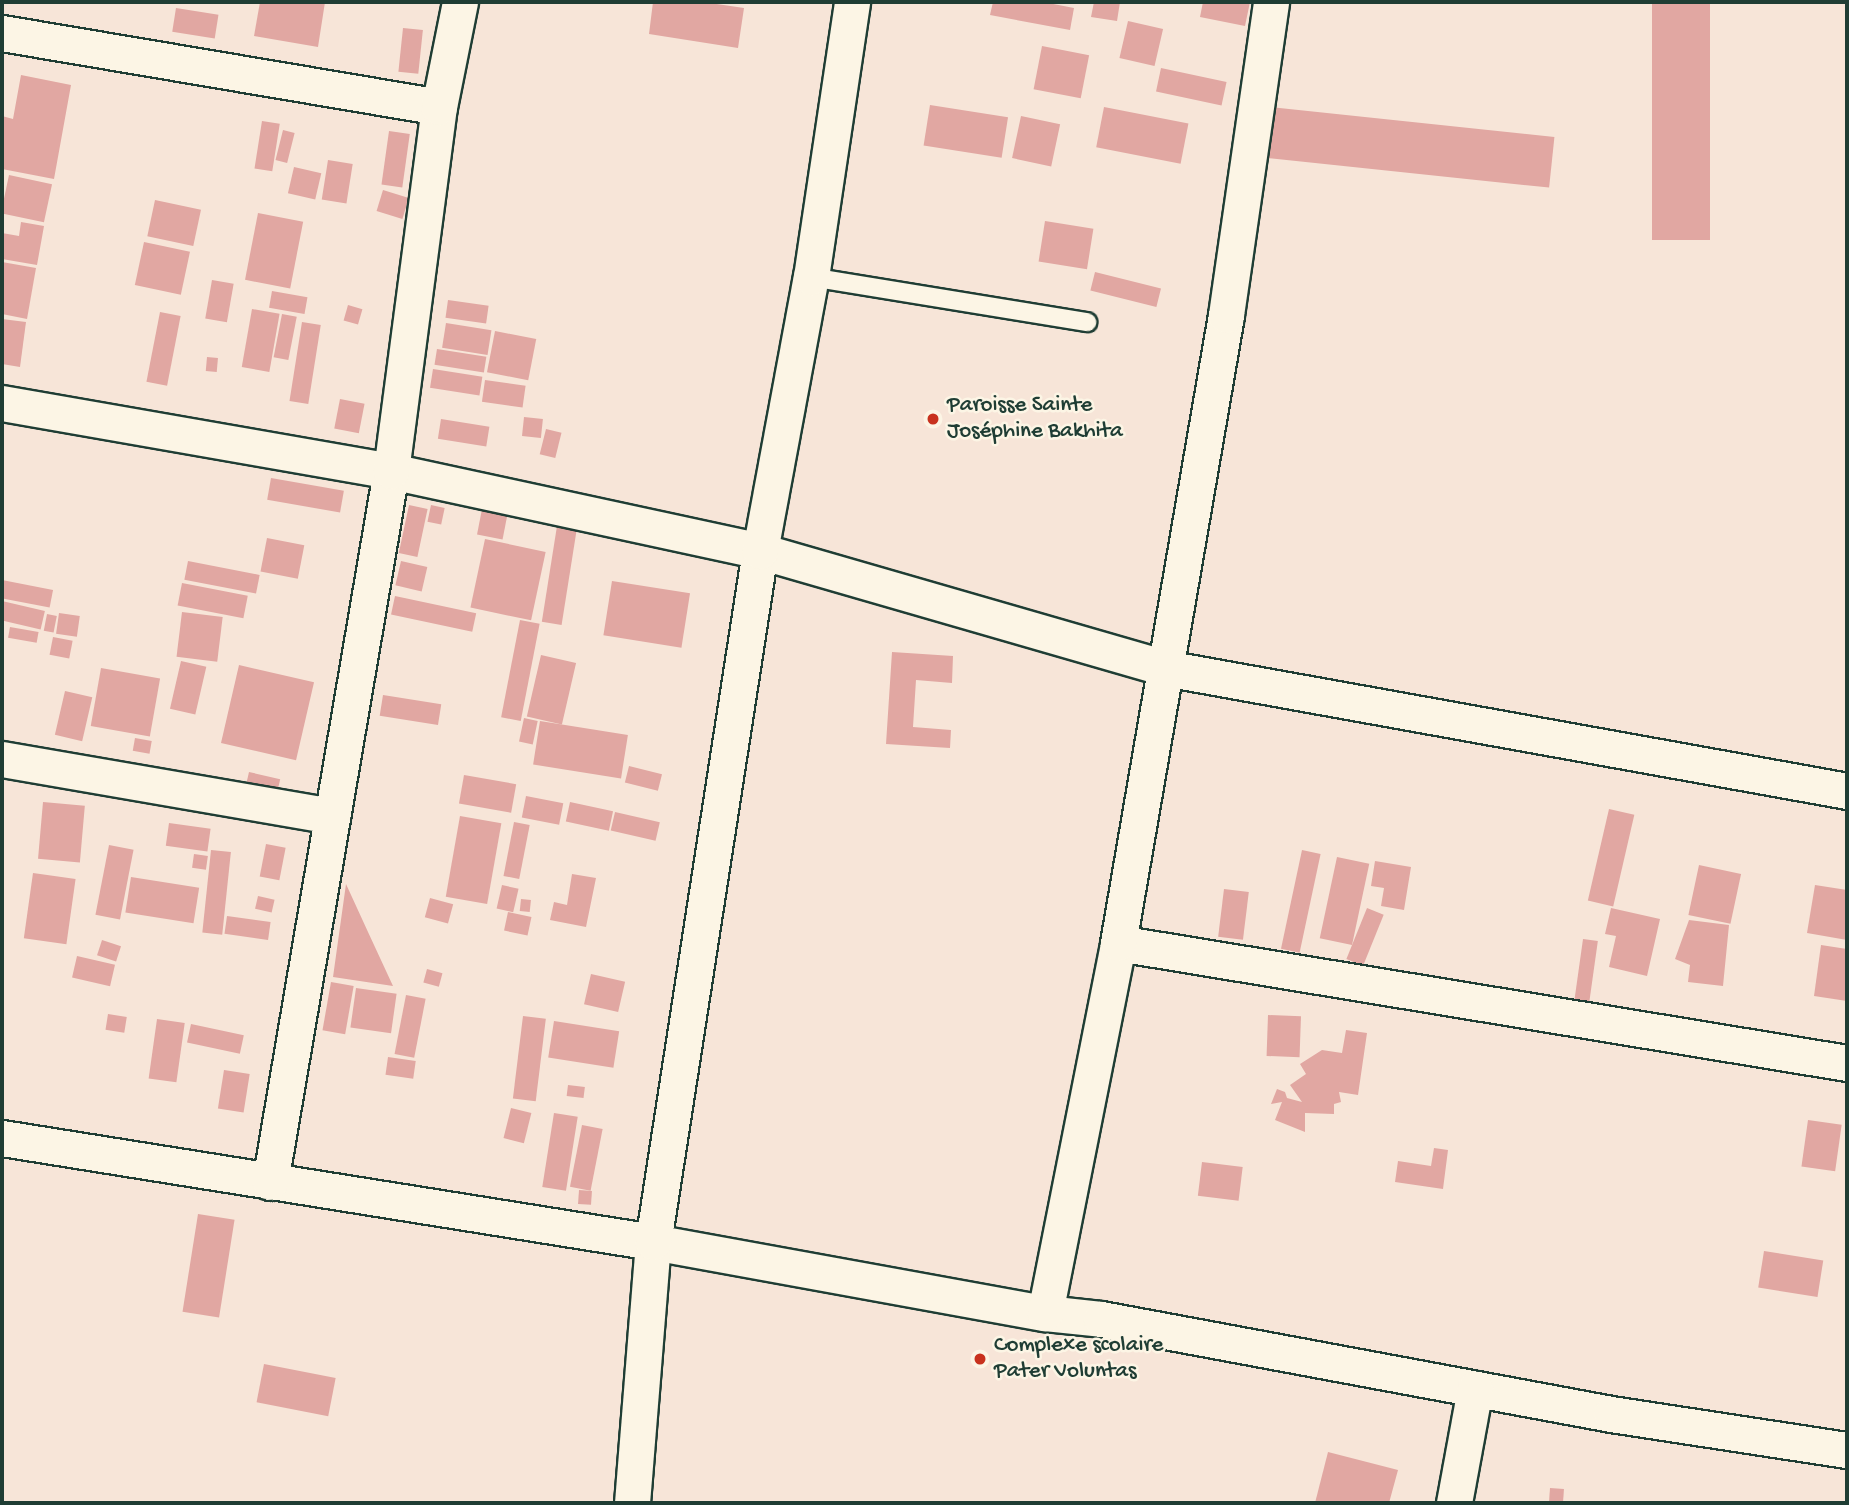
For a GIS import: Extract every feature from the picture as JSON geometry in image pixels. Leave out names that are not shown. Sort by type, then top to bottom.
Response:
[{"type":"street","points":[[270,1182],[391,471],[439,107],[460,2]]},
{"type":"street","points":[[632,1503],[653,1242],[760,551],[811,277],[852,2]]},
{"type":"street","points":[[1045,1313],[1118,943],[1226,315],[1271,2]]},
{"type":"street","points":[[2,33],[439,107]]},
{"type":"street","points":[[2,403],[391,471],[760,551],[1164,668],[1847,791]]},
{"type":"street","points":[[2,759],[332,816]]},
{"type":"street","points":[[1118,943],[1847,1063]]},
{"type":"street","points":[[2,1138],[653,1242],[1045,1313],[1101,1319],[1611,1414],[1847,1450]]},
{"type":"street","points":[[1454,1503],[1475,1389]]},
{"type":"lane","points":[[811,277],[1087,322]]},
{"type":"building","points":[[260,2],[325,2],[318,47],[254,36]]},
{"type":"building","points":[[653,2],[703,2],[744,8],[738,48],[649,34]]},
{"type":"building","points":[[993,2],[1043,2],[1074,8],[1070,30],[990,15]]},
{"type":"building","points":[[1094,2],[1120,2],[1117,21],[1091,17]]},
{"type":"building","points":[[1203,2],[1250,2],[1245,26],[1200,17]]},
{"type":"building","points":[[1652,2],[1710,2],[1710,240],[1652,240]]},
{"type":"building","points":[[176,8],[218,15],[215,38],[172,32]]},
{"type":"building","points":[[1128,21],[1163,29],[1155,66],[1119,58]]},
{"type":"building","points":[[403,28],[423,30],[418,74],[398,72]]},
{"type":"building","points":[[1042,46],[1089,55],[1081,98],[1034,89]]},
{"type":"building","points":[[1161,68],[1227,82],[1222,105],[1156,91]]},
{"type":"building","points":[[21,75],[71,85],[54,179],[2,169],[2,116],[13,119]]},
{"type":"building","points":[[930,105],[1008,117],[1002,158],[924,145]]},
{"type":"building","points":[[1104,107],[1188,123],[1181,164],[1096,147]]},
{"type":"building","points":[[1270,107],[1554,137],[1549,188],[1265,158]]},
{"type":"building","points":[[1021,116],[1060,124],[1051,166],[1012,158]]},
{"type":"building","points":[[262,121],[280,124],[272,171],[254,168]]},
{"type":"building","points":[[283,130],[295,133],[287,163],[276,160]]},
{"type":"building","points":[[389,131],[410,134],[402,187],[381,184]]},
{"type":"building","points":[[328,160],[353,164],[346,203],[322,200]]},
{"type":"building","points":[[294,167],[321,173],[315,200],[288,193]]},
{"type":"building","points":[[9,175],[52,184],[44,222],[2,213]]},
{"type":"building","points":[[383,190],[409,198],[402,219],[377,211]]},
{"type":"building","points":[[155,200],[201,210],[193,246],[147,236]]},
{"type":"building","points":[[258,213],[303,222],[290,289],[245,280]]},
{"type":"building","points":[[1045,221],[1093,229],[1087,269],[1039,261]]},
{"type":"building","points":[[21,222],[44,226],[37,265],[2,259],[2,233],[19,236]]},
{"type":"building","points":[[144,242],[190,252],[181,295],[135,285]]},
{"type":"building","points":[[2,262],[36,268],[27,319],[2,314]]},
{"type":"building","points":[[1095,272],[1161,288],[1156,307],[1090,290]]},
{"type":"building","points":[[212,280],[234,284],[227,322],[205,318]]},
{"type":"building","points":[[272,291],[307,297],[305,314],[269,308]]},
{"type":"building","points":[[448,300],[489,306],[486,324],[445,318]]},
{"type":"building","points":[[348,305],[362,309],[358,325],[344,320]]},
{"type":"building","points":[[252,309],[280,314],[269,372],[242,367]]},
{"type":"building","points":[[160,312],[181,316],[167,386],[146,382]]},
{"type":"building","points":[[282,314],[297,317],[288,360],[274,357]]},
{"type":"building","points":[[2,319],[26,322],[20,367],[2,364]]},
{"type":"building","points":[[302,322],[321,325],[308,404],[289,401]]},
{"type":"building","points":[[446,323],[491,330],[488,355],[442,348]]},
{"type":"building","points":[[495,331],[536,339],[528,380],[487,372]]},
{"type":"building","points":[[437,349],[486,357],[484,373],[434,365]]},
{"type":"building","points":[[207,357],[218,358],[217,372],[206,371]]},
{"type":"building","points":[[433,369],[482,377],[479,396],[430,388]]},
{"type":"building","points":[[485,380],[526,386],[523,407],[482,402]]},
{"type":"building","points":[[340,399],[365,404],[359,433],[334,428]]},
{"type":"building","points":[[524,417],[543,419],[541,438],[522,436]]},
{"type":"building","points":[[441,419],[489,427],[486,446],[438,439]]},
{"type":"building","points":[[546,429],[562,433],[555,458],[540,454]]},
{"type":"building","points":[[271,478],[344,491],[340,513],[267,500]]},
{"type":"building","points":[[409,505],[428,509],[417,557],[399,553]]},
{"type":"building","points":[[431,505],[445,508],[441,525],[427,522]]},
{"type":"building","points":[[482,509],[508,514],[503,539],[477,535]]},
{"type":"building","points":[[557,526],[577,529],[562,625],[542,622]]},
{"type":"building","points":[[267,538],[304,545],[298,579],[261,571]]},
{"type":"building","points":[[485,539],[546,552],[531,620],[470,607]]},
{"type":"building","points":[[188,561],[260,575],[256,594],[184,580]]},
{"type":"building","points":[[401,561],[427,567],[422,591],[395,585]]},
{"type":"building","points":[[2,580],[53,590],[50,608],[2,598]]},
{"type":"building","points":[[612,581],[690,593],[681,648],[603,635]]},
{"type":"building","points":[[182,583],[248,596],[243,618],[178,606]]},
{"type":"building","points":[[395,596],[476,613],[472,632],[391,615]]},
{"type":"building","points":[[2,601],[45,611],[41,629],[2,620]]},
{"type":"building","points":[[182,612],[223,617],[217,662],[177,657]]},
{"type":"building","points":[[59,613],[80,616],[77,637],[56,634]]},
{"type":"building","points":[[47,614],[57,616],[54,633],[44,631]]},
{"type":"building","points":[[520,620],[540,624],[521,721],[501,717]]},
{"type":"building","points":[[10,627],[39,632],[37,643],[8,638]]},
{"type":"building","points":[[53,637],[73,641],[69,658],[50,655]]},
{"type":"building","points":[[892,652],[953,656],[952,683],[916,680],[913,727],[951,730],[950,748],[886,744]]},
{"type":"building","points":[[541,655],[576,663],[562,724],[527,716]]},
{"type":"building","points":[[181,661],[206,667],[195,715],[170,709]]},
{"type":"building","points":[[239,665],[314,682],[296,760],[221,743]]},
{"type":"building","points":[[101,668],[160,678],[150,737],[91,726]]},
{"type":"building","points":[[65,691],[92,697],[82,741],[55,735]]},
{"type":"building","points":[[383,695],[441,704],[438,725],[380,716]]},
{"type":"building","points":[[524,718],[538,721],[533,744],[519,741]]},
{"type":"building","points":[[540,721],[628,735],[621,778],[533,764]]},
{"type":"building","points":[[135,738],[152,741],[149,754],[133,751]]},
{"type":"building","points":[[629,766],[662,774],[658,791],[625,782]]},
{"type":"building","points":[[249,772],[280,779],[278,789],[247,782]]},
{"type":"building","points":[[464,775],[516,784],[511,813],[459,804]]},
{"type":"building","points":[[526,796],[563,803],[559,825],[522,818]]},
{"type":"building","points":[[43,802],[85,806],[80,862],[38,859]]},
{"type":"building","points":[[570,802],[613,811],[609,831],[566,822]]},
{"type":"building","points":[[1609,809],[1634,815],[1613,906],[1588,901]]},
{"type":"building","points":[[615,812],[660,822],[656,841],[611,831]]},
{"type":"building","points":[[460,816],[501,823],[487,904],[446,897]]},
{"type":"building","points":[[514,822],[530,825],[519,879],[504,876]]},
{"type":"building","points":[[169,823],[211,829],[207,852],[166,846]]},
{"type":"building","points":[[266,844],[286,848],[279,880],[260,876]]},
{"type":"building","points":[[109,845],[134,850],[120,919],[95,915]]},
{"type":"building","points":[[211,850],[231,852],[222,935],[202,933]]},
{"type":"building","points":[[1302,850],[1321,854],[1300,953],[1281,949]]},
{"type":"building","points":[[194,854],[208,856],[206,870],[192,868]]},
{"type":"building","points":[[1337,857],[1369,864],[1352,945],[1320,938]]},
{"type":"building","points":[[1375,861],[1411,867],[1404,910],[1381,906],[1384,888],[1371,886]]},
{"type":"building","points":[[1699,865],[1741,874],[1730,924],[1688,915]]},
{"type":"building","points":[[33,873],[76,879],[66,944],[24,938]]},
{"type":"building","points":[[572,874],[596,878],[586,927],[550,920],[554,902],[567,905]]},
{"type":"building","points":[[131,877],[199,888],[194,923],[125,913]]},
{"type":"building","points":[[346,884],[368,932],[393,986],[333,977]]},
{"type":"building","points":[[502,885],[519,889],[513,912],[497,908]]},
{"type":"building","points":[[1815,885],[1847,890],[1847,940],[1807,933]]},
{"type":"building","points":[[1224,889],[1249,892],[1243,940],[1218,937]]},
{"type":"building","points":[[258,896],[275,900],[272,912],[255,909]]},
{"type":"building","points":[[430,898],[453,904],[448,924],[425,917]]},
{"type":"building","points":[[521,899],[531,900],[530,912],[520,911]]},
{"type":"building","points":[[1367,908],[1384,915],[1363,966],[1346,959]]},
{"type":"building","points":[[1611,908],[1660,919],[1647,976],[1609,967],[1616,936],[1605,934]]},
{"type":"building","points":[[508,912],[531,917],[528,936],[504,931]]},
{"type":"building","points":[[227,916],[271,922],[268,940],[224,934]]},
{"type":"building","points":[[1689,920],[1729,925],[1723,986],[1688,982],[1690,965],[1675,959]]},
{"type":"building","points":[[1583,939],[1598,941],[1589,1002],[1574,1000]]},
{"type":"building","points":[[102,940],[121,946],[116,961],[97,955]]},
{"type":"building","points":[[1821,945],[1847,949],[1847,1001],[1814,996]]},
{"type":"building","points":[[77,956],[115,965],[110,986],[72,977]]},
{"type":"building","points":[[427,969],[442,973],[439,987],[423,983]]},
{"type":"building","points":[[591,974],[625,982],[618,1012],[584,1004]]},
{"type":"building","points":[[331,982],[354,986],[345,1034],[322,1030]]},
{"type":"building","points":[[356,988],[397,994],[391,1033],[350,1028]]},
{"type":"building","points":[[406,995],[426,999],[414,1058],[395,1054]]},
{"type":"building","points":[[108,1014],[127,1017],[124,1033],[105,1030]]},
{"type":"building","points":[[1268,1015],[1301,1016],[1300,1057],[1267,1056]]},
{"type":"building","points":[[523,1016],[546,1019],[536,1101],[513,1098]]},
{"type":"building","points":[[157,1019],[185,1023],[176,1082],[149,1078]]},
{"type":"building","points":[[554,1021],[619,1031],[613,1068],[548,1058]]},
{"type":"building","points":[[191,1024],[244,1035],[240,1054],[187,1043]]},
{"type":"building","points":[[1346,1030],[1367,1033],[1358,1095],[1339,1092],[1341,1102],[1334,1104],[1334,1114],[1305,1113],[1305,1132],[1275,1120],[1282,1102],[1271,1104],[1277,1089],[1285,1092],[1287,1098],[1302,1102],[1290,1085],[1306,1074],[1300,1064],[1322,1050],[1342,1053]]},
{"type":"building","points":[[388,1057],[416,1061],[413,1079],[385,1075]]},
{"type":"building","points":[[224,1070],[250,1074],[244,1113],[218,1109]]},
{"type":"building","points":[[568,1085],[585,1087],[584,1098],[567,1096]]},
{"type":"building","points":[[511,1108],[531,1113],[524,1143],[504,1138]]},
{"type":"building","points":[[554,1113],[578,1117],[566,1191],[542,1187]]},
{"type":"building","points":[[1808,1120],[1842,1125],[1835,1171],[1801,1167]]},
{"type":"building","points":[[582,1125],[603,1129],[591,1191],[570,1187]]},
{"type":"building","points":[[1434,1148],[1448,1150],[1443,1189],[1395,1182],[1398,1161],[1431,1166]]},
{"type":"building","points":[[1202,1162],[1243,1167],[1239,1201],[1198,1196]]},
{"type":"building","points":[[579,1190],[592,1191],[591,1205],[578,1204]]},
{"type":"building","points":[[198,1214],[235,1220],[219,1318],[183,1312]]},
{"type":"building","points":[[1764,1251],[1823,1260],[1817,1297],[1758,1288]]},
{"type":"building","points":[[264,1364],[336,1378],[328,1416],[257,1402]]},
{"type":"building","points":[[1328,1452],[1398,1470],[1389,1503],[1315,1503]]},
{"type":"building","points":[[1550,1488],[1564,1489],[1563,1503],[1549,1503]]},
{"type":"place","name":"Paroisse Sainte Joséphine Bakhita","points":[[933,419]]},
{"type":"place","name":"Complexe scolaire Pater Voluntas","points":[[980,1359]]}]
